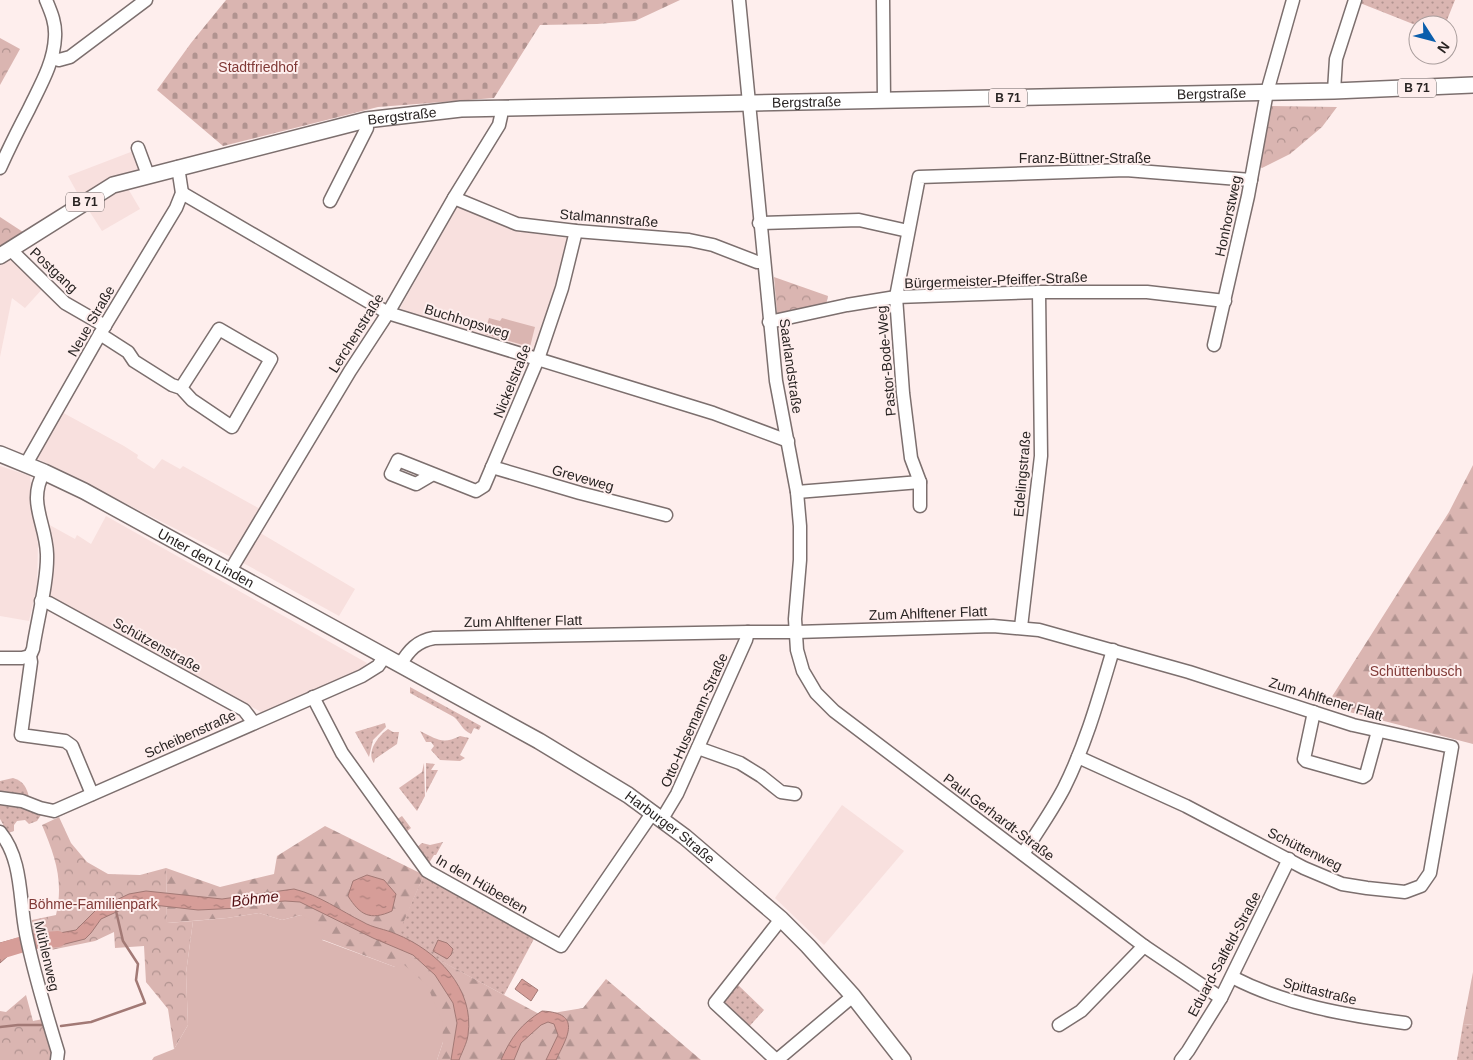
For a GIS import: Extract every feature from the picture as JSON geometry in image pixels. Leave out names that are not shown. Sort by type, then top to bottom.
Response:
[{"type":"main road","name":"Bergstraße","points":[[6,252],[114,185],[366,120],[444,110],[1267,92],[1473,85]]},
{"type":"main road","name":"Unter den Linden","points":[[0,454],[84,491],[385,656]]},
{"type":"main road","name":"Harburger Straße","points":[[385,656],[587,769],[657,816],[729,873],[781,919],[853,996],[900,1059]]},
{"type":"street","points":[[0,168],[41,85],[52,58],[56,36],[55,26],[46,0]]},
{"type":"street","points":[[52,58],[59,60],[70,56],[146,0]]},
{"type":"street","name":"Saarlandstraße","points":[[739,0],[776,380],[797,492],[800,560],[796,632]]},
{"type":"street","points":[[883,0],[884,100]]},
{"type":"street","name":"Honhorstweg","points":[[1214,345],[1251,180],[1267,92],[1293,0]]},
{"type":"street","points":[[1334,90],[1336,60],[1355,0]]},
{"type":"street","name":"Lerchenstraße","points":[[230,571],[350,371],[388,313],[454,198],[499,125],[501,109]]},
{"type":"street","points":[[330,201],[367,128],[366,120]]},
{"type":"street","points":[[138,148],[148,175]]},
{"type":"street","points":[[178,167],[182,193]]},
{"type":"street","name":"Franz-Büttner-Straße","points":[[919,177],[1126,170],[1251,180]]},
{"type":"street","name":"Pastor-Bode-Weg","points":[[919,177],[896,298],[903,393],[911,458],[920,482]]},
{"type":"street","name":"Buchhopsweg","points":[[182,193],[388,313],[713,413],[788,440]]},
{"type":"street","name":"Neue Straße","points":[[26,464],[102,330],[176,208],[182,193]]},
{"type":"street","name":"Stalmannstraße","points":[[454,198],[517,224],[688,240],[713,245],[757,262],[764,262]]},
{"type":"street","points":[[760,223],[859,220],[908,231]]},
{"type":"street","name":"Nickelstraße","points":[[433,474],[476,491],[484,486],[538,359],[562,288],[576,231]]},
{"type":"street","name":"Postgang","points":[[6,252],[65,303],[128,352],[134,361],[172,385],[181,388],[192,400],[232,427],[271,358],[219,329],[181,388]]},
{"type":"street","name":"Bürgermeister-Pfeiffer-Straße","points":[[770,322],[847,305],[896,298],[1039,292],[1147,292],[1225,301]]},
{"type":"street","name":"Edelingstraße","points":[[1021,627],[1041,456],[1039,292]]},
{"type":"street","name":"Greveweg","points":[[492,467],[580,493],[666,515]]},
{"type":"street","points":[[44,472],[39,481],[36,498],[47,553],[46,569],[33,649],[30,656],[31,662],[21,735],[65,741],[72,746],[92,794]]},
{"type":"street","points":[[797,492],[920,482],[920,506]]},
{"type":"street","name":"Schützenstraße","points":[[41,601],[49,603],[244,710],[254,723]]},
{"type":"street","name":"Zum Ahlftener Flatt","points":[[400,665],[411,649],[419,643],[434,638],[796,632],[993,626],[1021,627],[1039,630],[1198,674],[1378,731],[1452,747]]},
{"type":"street","name":"Otto-Husemann-Straße","points":[[657,816],[677,794],[748,632]]},
{"type":"street","name":"Paul-Gerhardt-Straße","points":[[796,632],[797,650],[803,671],[816,692],[834,711],[1144,946],[1221,998]]},
{"type":"street","points":[[1023,854],[1054,807],[1078,757],[1088,733],[1113,650]]},
{"type":"street","points":[[0,658],[30,656]]},
{"type":"street","name":"Scheibenstraße","points":[[0,798],[22,801],[54,811],[371,671],[385,656]]},
{"type":"street","name":"In den Hübeeten","points":[[312,697],[342,753],[427,871],[561,946],[657,816]]},
{"type":"street","points":[[1314,712],[1304,759],[1306,761],[1363,777],[1366,775],[1378,731]]},
{"type":"street","name":"Schüttenweg","points":[[1078,757],[1186,806],[1326,878],[1353,886],[1400,893],[1411,891],[1421,886],[1428,878],[1432,867],[1452,747]]},
{"type":"street","points":[[698,748],[740,763],[761,776],[781,792],[794,794]]},
{"type":"street","name":"Mühlenweg","points":[[0,832],[14,857],[20,885],[26,935],[41,997],[58,1052],[58,1060]]},
{"type":"street","name":"Eduard-Salfeld-Straße","points":[[1181,1060],[1221,998],[1290,859]]},
{"type":"street","points":[[781,919],[715,1003],[776,1060],[853,996]]},
{"type":"street","points":[[1059,1025],[1081,1010],[1144,946]]},
{"type":"street","name":"Spittastraße","points":[[1232,977],[1298,1004],[1348,1015],[1405,1023]]},
{"type":"shaded area","points":[[136,150],[143,167],[79,196],[68,176]]},
{"type":"shaded area","points":[[127,187],[140,209],[102,231],[88,209]]},
{"type":"shaded area","points":[[457,207],[516,231],[568,238],[557,286],[536,353],[418,317],[400,308]]},
{"type":"shaded area","points":[[13,256],[44,287],[25,308],[12,298],[0,357],[0,265]]},
{"type":"shaded area","points":[[58,410],[124,446],[138,455],[137,458],[154,469],[162,459],[180,469],[183,466],[262,510],[252,528],[355,589],[339,616],[245,564],[32,456]]},
{"type":"shaded area","points":[[0,466],[30,476],[38,545],[37,586],[29,621],[0,616]]},
{"type":"shaded area","points":[[106,516],[367,663],[362,669],[263,713],[47,594],[46,523],[75,539],[77,535],[91,544]]},
{"type":"shaded area","points":[[842,805],[904,851],[824,945],[775,898]]},
{"type":"green space","name":"Stadtfriedhof","points":[[226,0],[680,0],[635,21],[540,25],[494,98],[378,107],[223,146],[157,90],[191,43]]},
{"type":"green space","points":[[1361,0],[1455,0],[1449,15],[1408,15],[1408,22],[1360,3]]},
{"type":"green space","points":[[0,38],[20,49],[0,85]]},
{"type":"green space","points":[[1269,106],[1337,107],[1322,127],[1290,154],[1262,168],[1258,166]]},
{"type":"green space","points":[[0,217],[23,232],[0,247]]},
{"type":"green space","points":[[774,277],[828,296],[826,305],[782,315],[777,313]]},
{"type":"green space","points":[[489,318],[500,321],[502,318],[535,327],[530,347],[484,334]]},
{"type":"green space","name":"Schüttenbusch","points":[[1473,465],[1473,744],[1326,706],[1449,512]]},
{"type":"green space","points":[[410,687],[481,726],[479,730],[474,728],[471,734],[454,717],[410,693]]},
{"type":"green space","points":[[385,723],[386,727],[373,740],[369,757],[355,732]]},
{"type":"green space","points":[[388,729],[393,732],[399,732],[397,744],[375,759],[374,763],[371,754],[374,744]]},
{"type":"green space","points":[[420,731],[440,740],[454,739],[460,736],[469,738],[460,755],[465,758],[460,761],[440,760],[431,750],[434,746],[431,742],[426,742]]},
{"type":"green space","points":[[424,763],[425,796],[417,811],[399,788],[422,772]]},
{"type":"green space","points":[[426,763],[435,764],[431,770],[438,770],[426,793]]},
{"type":"green space","points":[[13,778],[24,785],[29,798],[0,793],[0,781]]},
{"type":"green space","points":[[0,805],[21,807],[41,815],[37,821],[29,824],[25,820],[17,821],[14,825],[14,831],[8,833],[0,819]]},
{"type":"green space","points":[[402,816],[411,828],[405,833],[396,820]]},
{"type":"green space","name":"Böhme-Familienpark","points":[[59,817],[71,843],[87,862],[108,874],[140,875],[166,868],[167,923],[193,921],[186,973],[188,1025],[174,1049],[168,1009],[146,982],[144,946],[115,948],[114,932],[95,941],[46,951],[38,948],[19,951],[7,943],[33,932],[32,920],[56,915],[59,880],[51,847],[42,825]]},
{"type":"green space","points":[[325,826],[424,875],[397,937],[541,1015],[583,1008],[606,979],[701,1060],[437,1060],[443,1042],[395,967],[321,939],[301,915],[282,920],[259,913],[227,918],[167,923],[166,868],[220,887],[274,874],[277,856]]},
{"type":"green space","points":[[443,842],[429,863],[427,863],[416,848],[422,843],[430,845]]},
{"type":"green space","points":[[424,875],[535,937],[504,995],[396,937]]},
{"type":"green space","points":[[259,913],[282,920],[301,915],[325,928],[322,940],[395,967],[402,963],[427,985],[442,1021],[443,1042],[437,1060],[152,1060],[154,1057],[174,1049],[188,1025],[186,973],[193,921]]},
{"type":"green space","points":[[1473,972],[1473,1025],[1463,1024]]},
{"type":"green space","points":[[736,983],[764,1010],[747,1029],[723,1007],[722,1000]]},
{"type":"green space","points":[[26,995],[33,1021],[43,1019],[52,1045],[53,1060],[0,1060],[0,1011],[6,1012]]},
{"type":"green space","points":[[1463,1024],[1473,1025],[1473,1060],[1457,1060]]},
{"type":"water","points":[[367,875],[384,880],[396,894],[392,911],[372,916],[361,912],[352,903],[348,896],[353,881]]},
{"type":"water","points":[[294,889],[321,899],[367,924],[392,932],[411,941],[425,950],[450,973],[459,987],[469,1018],[466,1044],[459,1060],[451,1060],[457,1023],[453,1003],[435,975],[413,955],[373,938],[300,902],[259,903],[240,908],[198,910],[136,903],[101,919],[85,939],[61,945],[37,946],[34,936],[76,930],[96,910],[129,894],[146,891],[222,899]]},
{"type":"water","points":[[15,939],[20,951],[9,955],[0,963],[0,943]]},
{"type":"water","points":[[438,940],[447,943],[453,949],[447,959],[433,951]]},
{"type":"water","points":[[522,979],[538,990],[531,1001],[515,989]]},
{"type":"water","points":[[542,1011],[563,1016],[567,1021],[567,1035],[556,1060],[546,1060],[558,1035],[554,1024],[548,1022],[541,1025],[521,1043],[514,1060],[501,1060],[517,1032]]},
{"type":"waterway","points":[[61,1026],[91,1022],[145,1003],[136,980],[138,964],[123,941],[116,911]]},
{"type":"waterway","name":"Böhme","points":[[0,951],[33,941],[58,939]]},
{"type":"waterway","points":[[0,1027],[44,1025]]}]
